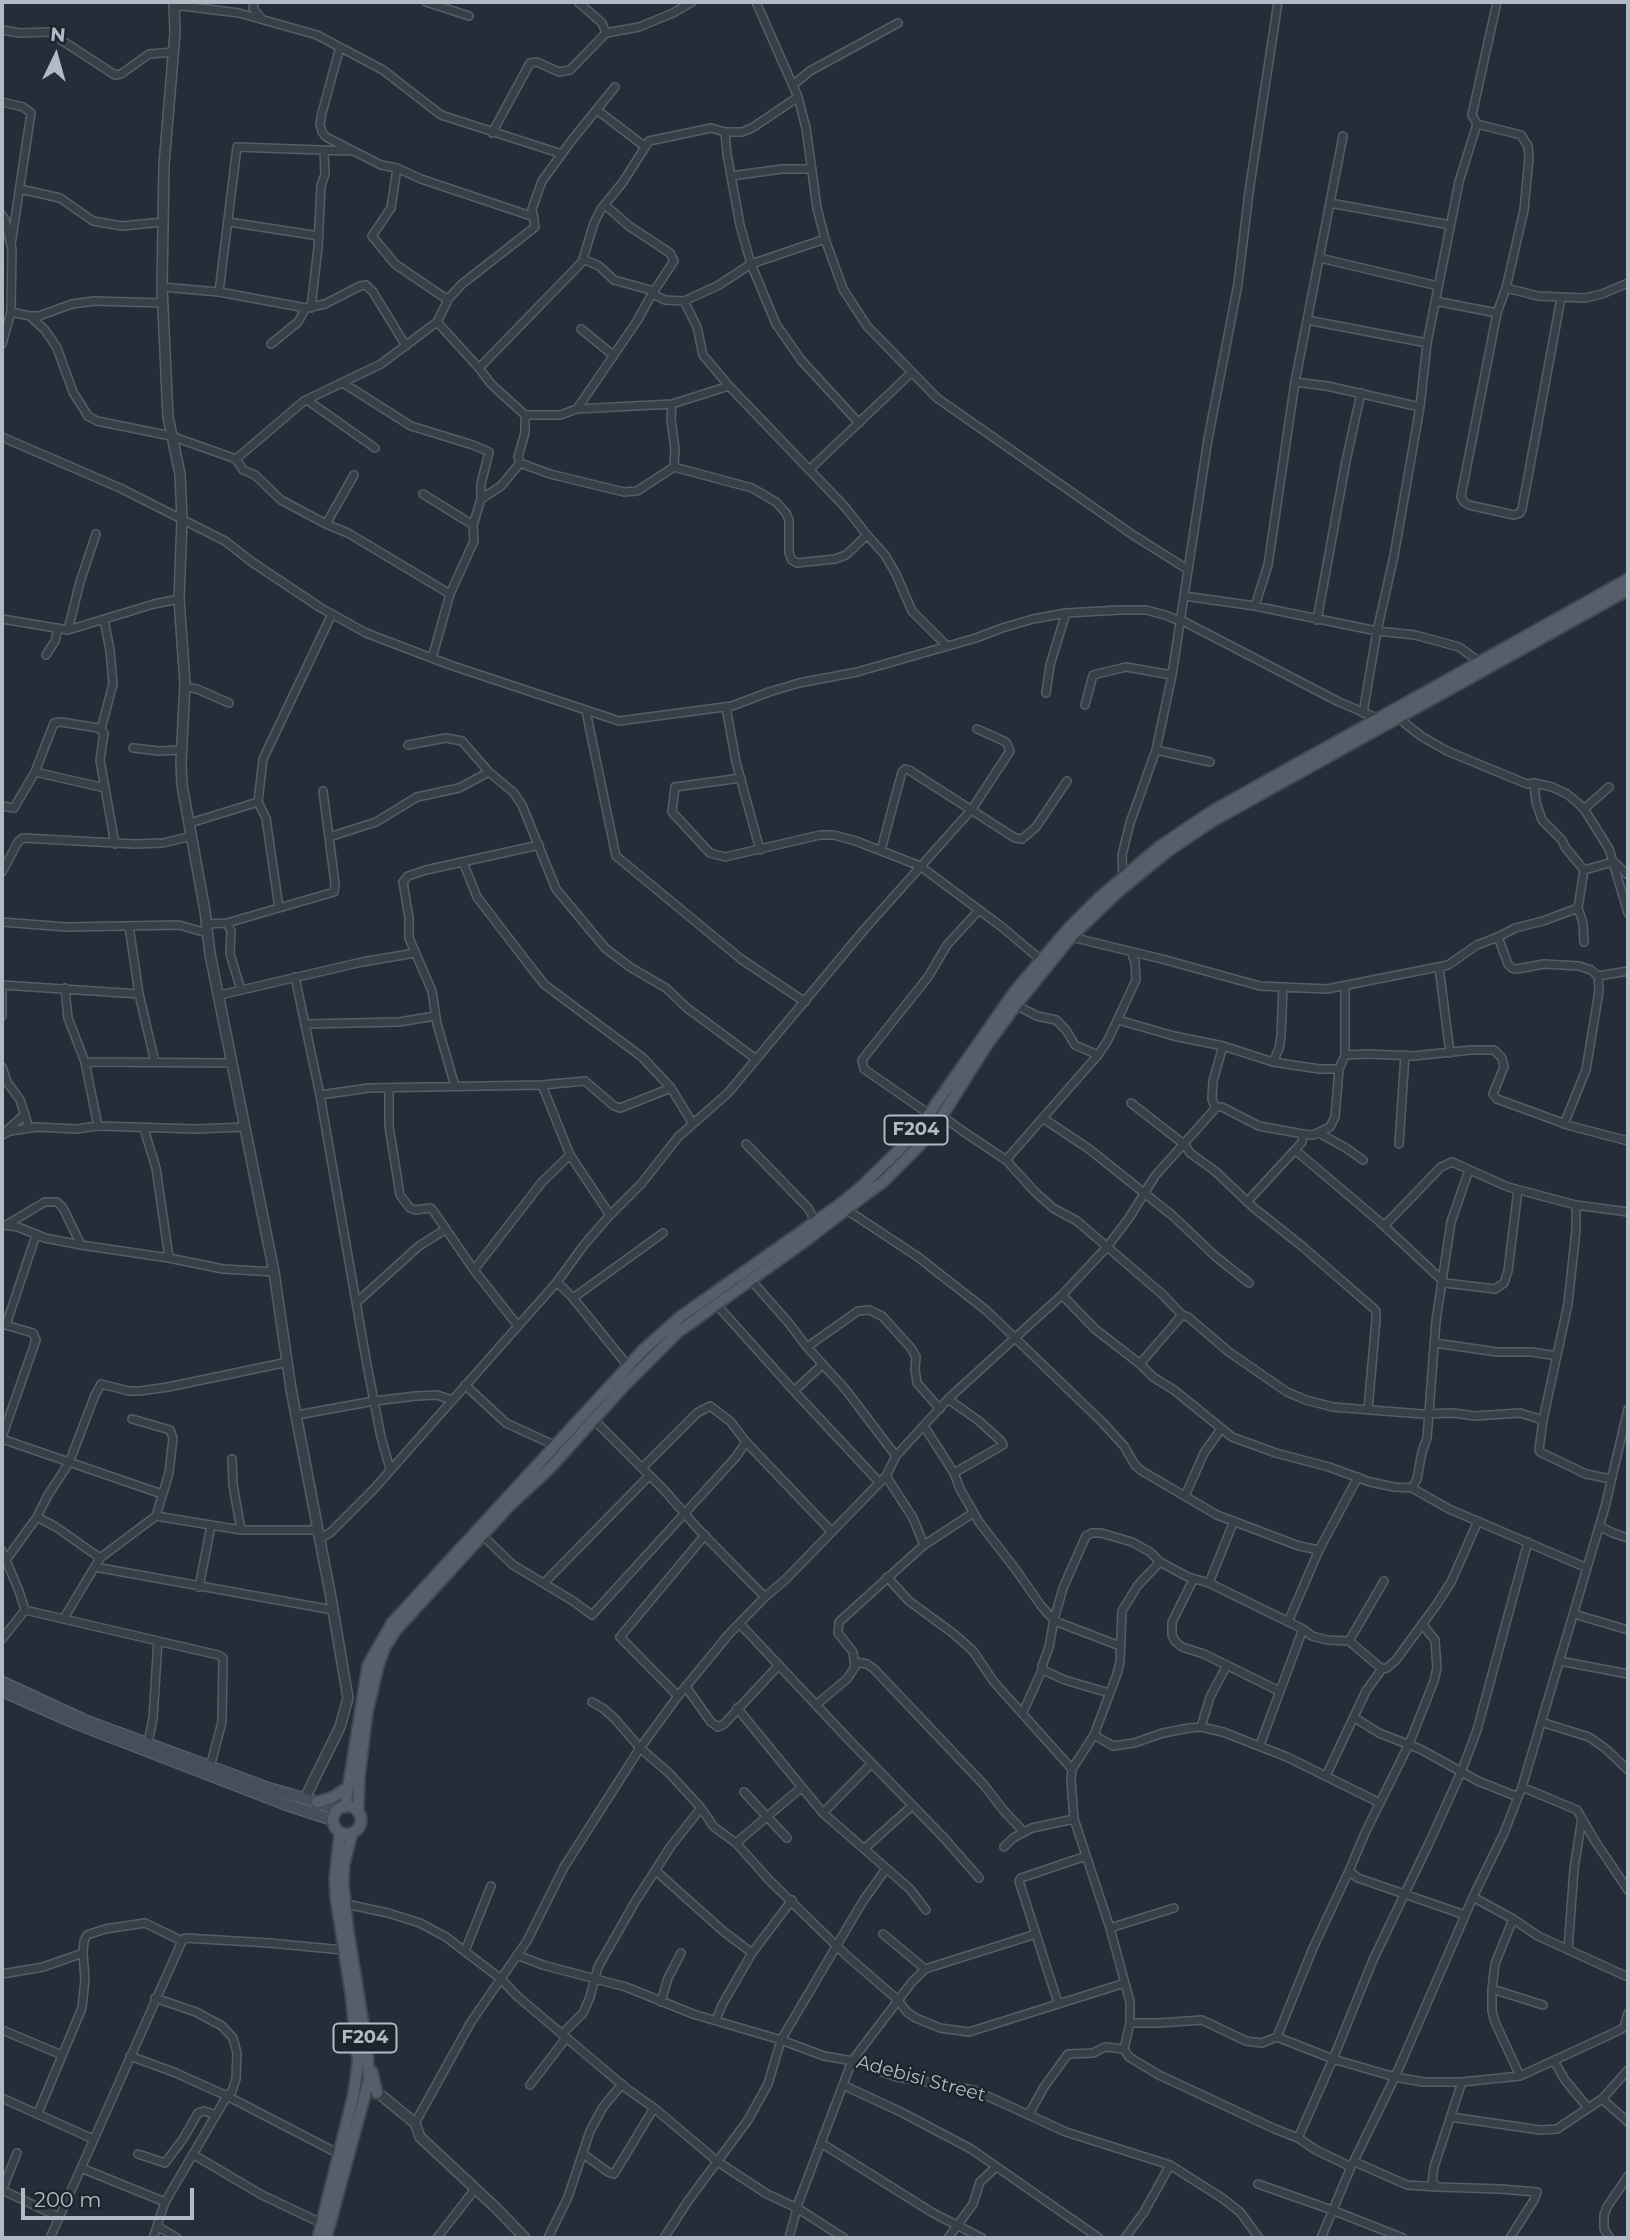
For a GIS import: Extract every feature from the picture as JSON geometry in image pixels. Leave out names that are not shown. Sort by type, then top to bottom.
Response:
[{"type":"main road","name":"F204","points":[[338,1812],[347,1788],[368,1665],[384,1633],[404,1608],[628,1366],[680,1317],[860,1188],[907,1142],[1015,991],[1068,929],[1159,847],[1214,810],[1628,579]]},
{"type":"main road","name":"F204","points":[[318,2238],[355,2085],[358,2052],[343,1950],[343,1918],[346,1905],[343,1873],[352,1833],[359,1827],[359,1778],[367,1713],[378,1666],[385,1647],[404,1619],[678,1332],[847,1210],[889,1176],[942,1116],[986,1046],[1070,937],[1129,883],[1211,821],[1628,590]]},
{"type":"main road","points":[[2,1682],[84,1720],[271,1789],[317,1802],[338,1812]]},
{"type":"main road","points":[[2,1691],[287,1805],[338,1812],[352,1807],[358,1812]]},
{"type":"main road","points":[[317,1802],[347,1788]]},
{"type":"main road","points":[[338,1812],[340,1832],[352,1833]]},
{"type":"main road","name":"F204","points":[[326,2238],[373,2093],[368,2052],[335,1879],[340,1832]]},
{"type":"street","points":[[426,2],[469,16]]},
{"type":"street","points":[[578,2],[602,23],[606,33]]},
{"type":"street","points":[[492,133],[528,65],[537,62],[559,72],[570,70],[606,33],[639,27],[692,2]]},
{"type":"street","points":[[756,2],[794,84],[806,128],[817,208],[825,239],[843,289],[859,313],[884,345],[937,398],[1133,535],[1187,569]]},
{"type":"street","points":[[1123,877],[1122,855],[1130,823],[1156,750],[1172,675],[1208,439],[1238,284],[1248,192],[1278,2]]},
{"type":"street","points":[[1363,713],[1420,407],[1427,343],[1459,182],[1477,124],[1472,115],[1497,2]]},
{"type":"street","points":[[305,1798],[340,1727],[347,1705],[346,1683],[296,1415],[274,1272],[206,928],[182,785],[185,687],[179,598],[183,520],[180,474],[171,436],[166,393],[162,287],[164,164],[174,52],[174,5],[239,13],[317,35],[383,69],[441,115],[562,155]]},
{"type":"street","points":[[239,13],[254,5],[261,18]]},
{"type":"street","points":[[794,84],[810,71],[898,23]]},
{"type":"street","points":[[2,30],[20,33],[49,32],[115,75],[121,74],[149,54],[174,52]]},
{"type":"street","points":[[340,47],[320,124],[326,137],[381,165],[397,167],[421,179],[534,217]]},
{"type":"street","points":[[236,459],[307,400],[381,363],[437,322],[448,300],[477,271],[535,227],[532,209],[537,190],[615,87]]},
{"type":"street","points":[[480,368],[583,259],[594,223],[649,141],[710,128],[741,132],[752,128],[798,97]]},
{"type":"street","points":[[2,102],[29,109],[31,113],[11,245],[11,312],[5,321],[2,344]]},
{"type":"street","points":[[597,110],[644,146]]},
{"type":"street","points":[[1477,124],[1514,131],[1521,135],[1528,146],[1524,210],[1506,288],[1497,313],[1461,497],[1469,505],[1514,515],[1522,509],[1561,298]]},
{"type":"street","points":[[725,132],[731,176],[751,264],[776,324],[802,360],[859,422]]},
{"type":"street","points":[[1255,606],[1268,565],[1295,382],[1343,136]]},
{"type":"street","points":[[219,292],[237,147],[352,151]]},
{"type":"street","points":[[271,344],[298,322],[309,308],[319,236],[321,186],[325,174],[324,150]]},
{"type":"street","points":[[397,167],[391,208],[372,236],[395,264],[448,300]]},
{"type":"street","points":[[731,176],[782,169],[812,169]]},
{"type":"street","points":[[20,188],[60,198],[100,223],[122,226],[163,222]]},
{"type":"street","points":[[1331,203],[1450,225]]},
{"type":"street","points":[[578,409],[674,261],[670,253],[629,226],[605,205]]},
{"type":"street","points":[[2,215],[11,245]]},
{"type":"street","points":[[229,222],[319,236]]},
{"type":"street","points":[[583,259],[598,266],[614,280],[665,299],[684,301],[719,285],[751,264],[825,239]]},
{"type":"street","points":[[1320,258],[1438,286]]},
{"type":"street","points":[[1506,288],[1538,296],[1585,298],[1628,283]]},
{"type":"street","points":[[162,287],[219,292],[309,308],[326,304],[366,285],[406,346]]},
{"type":"street","points":[[684,301],[697,327],[704,355],[729,386],[845,507],[885,555],[912,611],[947,646]]},
{"type":"street","points":[[1435,301],[1497,313]]},
{"type":"street","points":[[11,312],[39,316],[81,302],[163,303]]},
{"type":"street","points":[[30,316],[45,330],[57,348],[72,392],[88,416],[97,421],[171,436],[236,459],[243,470],[255,475],[281,500],[348,533],[450,594]]},
{"type":"street","points":[[1307,320],[1427,343]]},
{"type":"street","points":[[437,322],[480,368],[491,384],[525,415],[560,415],[578,409],[654,407],[729,386]]},
{"type":"street","points":[[581,329],[613,355]]},
{"type":"street","points":[[809,470],[911,373]]},
{"type":"street","points":[[1295,382],[1361,393],[1420,407]]},
{"type":"street","points":[[343,383],[411,426],[489,452],[481,484],[481,499],[473,525],[474,541],[450,594],[432,658]]},
{"type":"street","points":[[1317,620],[1361,393]]},
{"type":"street","points":[[307,400],[375,448]]},
{"type":"street","points":[[672,404],[674,467]]},
{"type":"street","points":[[520,463],[518,457],[523,444],[525,415]]},
{"type":"street","points":[[2,437],[69,464],[225,541],[252,562],[366,633],[619,721],[726,707],[799,683],[857,672],[1033,619],[1097,610],[1146,610],[1180,620],[1377,718]]},
{"type":"street","points":[[481,499],[501,486],[520,463]]},
{"type":"street","points":[[520,463],[550,474],[624,492],[637,491],[674,467],[752,488],[776,502],[786,513],[789,520],[789,554],[797,563],[835,559],[846,555],[867,536]]},
{"type":"street","points":[[326,524],[354,475]]},
{"type":"street","points":[[423,495],[473,525]]},
{"type":"street","points":[[68,630],[96,534]]},
{"type":"street","points":[[1184,596],[1255,606],[1377,631],[1415,635],[1459,647],[1480,662]]},
{"type":"street","points":[[2,619],[68,630],[179,598]]},
{"type":"street","points":[[1046,693],[1050,665],[1066,613]]},
{"type":"street","points":[[279,908],[266,818],[258,802],[259,783],[267,747],[332,614]]},
{"type":"street","points":[[104,620],[113,684],[101,729],[104,733],[100,760],[115,844]]},
{"type":"street","points":[[46,654],[55,641],[58,628]]},
{"type":"street","points":[[1085,705],[1093,675],[1126,667],[1172,675]]},
{"type":"street","points":[[185,687],[197,689],[229,703]]},
{"type":"street","points":[[726,707],[760,850]]},
{"type":"street","points":[[586,711],[616,856],[741,958],[804,1002]]},
{"type":"street","points":[[1397,717],[1421,736],[1447,751],[1504,776],[1527,784],[1552,787],[1567,794],[1584,809],[1609,849],[1628,913]]},
{"type":"street","points":[[2,806],[14,808],[35,772],[54,723],[101,729]]},
{"type":"street","points":[[156,1516],[241,1530],[319,1535],[331,1532],[373,1490],[558,1282],[610,1215],[642,1183],[678,1137],[728,1093],[920,866],[972,809],[1010,751],[1006,742],[977,729]]},
{"type":"street","points":[[408,745],[433,739],[456,739],[467,746],[489,772],[518,799],[530,820],[556,889],[604,948],[666,988],[695,1015],[756,1059]]},
{"type":"street","points":[[133,748],[182,750]]},
{"type":"street","points":[[1156,750],[1210,762]]},
{"type":"street","points":[[881,850],[905,769],[909,769],[1015,838],[1022,839],[1036,827],[1067,781]]},
{"type":"street","points":[[35,772],[105,788]]},
{"type":"street","points":[[329,837],[376,822],[417,797],[459,788],[489,772]]},
{"type":"street","points":[[741,778],[675,787],[672,813],[715,856],[725,857],[760,850],[808,837],[834,835],[856,841],[920,866],[1041,960]]},
{"type":"street","points":[[1534,783],[1536,803],[1542,820],[1562,840],[1565,848],[1584,870],[1578,908],[1583,923],[1584,942]]},
{"type":"street","points":[[1584,809],[1609,787]]},
{"type":"street","points":[[2,922],[66,927],[179,925],[206,928],[334,892],[323,791]]},
{"type":"street","points":[[190,823],[258,802]]},
{"type":"street","points":[[2,872],[18,842],[23,838],[115,844],[163,843],[192,836]]},
{"type":"street","points":[[454,1086],[435,1016],[432,991],[409,938],[409,918],[402,884],[404,879],[426,870],[539,845]]},
{"type":"street","points":[[463,862],[477,897],[541,980],[642,1057],[671,1088],[693,1124]]},
{"type":"street","points":[[1584,870],[1613,862]]},
{"type":"street","points":[[1613,862],[1628,875]]},
{"type":"street","points":[[1070,937],[1162,958],[1260,986],[1327,989],[1448,965],[1478,945],[1515,928],[1578,908]]},
{"type":"street","points":[[929,1114],[864,1069],[862,1060],[928,977],[947,945],[979,910]]},
{"type":"street","points":[[227,923],[231,931],[232,966],[241,990]]},
{"type":"street","points":[[129,926],[139,994],[155,1062]]},
{"type":"street","points":[[1498,937],[1512,968],[1544,964],[1579,966],[1598,976],[1599,991],[1586,1070],[1564,1124]]},
{"type":"street","points":[[1006,1160],[1098,1055],[1136,980],[1135,962],[1131,952]]},
{"type":"street","points":[[220,995],[415,953]]},
{"type":"street","points":[[1439,967],[1450,1053]]},
{"type":"street","points":[[1598,976],[1628,971]]},
{"type":"street","points":[[295,977],[307,1024],[374,1401],[390,1469]]},
{"type":"street","points":[[2,1016],[2,985],[139,994]]},
{"type":"street","points":[[1215,1107],[1222,1107],[1259,1126],[1303,1135],[1319,1133],[1330,1127],[1335,1117],[1339,1069],[1345,1055],[1345,986]]},
{"type":"street","points":[[1273,1062],[1281,1036],[1283,987]]},
{"type":"street","points":[[65,988],[68,1018],[85,1062],[98,1126]]},
{"type":"street","points":[[1016,1005],[1037,1016],[1056,1020],[1075,1045],[1098,1055]]},
{"type":"street","points":[[307,1024],[399,1022],[435,1016]]},
{"type":"street","points":[[1118,1020],[1223,1046],[1273,1062],[1319,1069],[1339,1069]]},
{"type":"street","points":[[1215,1107],[1212,1099],[1213,1081],[1223,1046]]},
{"type":"street","points":[[1345,1055],[1494,1050],[1499,1053],[1504,1067],[1493,1094],[1497,1099],[1597,1135],[1628,1141]]},
{"type":"street","points":[[1399,1144],[1405,1055]]},
{"type":"street","points":[[85,1062],[233,1063]]},
{"type":"street","points":[[2,1067],[7,1082],[20,1100],[29,1128]]},
{"type":"street","points":[[320,1095],[369,1088],[588,1082],[617,1108],[671,1088]]},
{"type":"street","points":[[542,1085],[570,1155],[610,1215]]},
{"type":"street","points":[[388,1089],[389,1126],[400,1195],[410,1208],[432,1209],[474,1270],[518,1325]]},
{"type":"street","points":[[1130,1103],[1185,1145],[1190,1153],[1215,1171],[1247,1202],[1376,1311],[1368,1409]]},
{"type":"street","points":[[415,2123],[471,2022],[527,1941],[564,1867],[640,1748],[678,1696],[729,1634],[886,1476],[896,1456],[947,1399],[1015,1340],[1107,1247],[1155,1176],[1208,1119],[1215,1107]]},
{"type":"street","points":[[2,1135],[26,1114]]},
{"type":"street","points":[[942,1116],[1006,1160],[1044,1200],[1077,1221],[1162,1294],[1182,1315],[1287,1392],[1333,1407],[1474,1416],[1520,1413],[1543,1420]]},
{"type":"street","points":[[1044,1119],[1088,1149],[1173,1216],[1249,1283]]},
{"type":"street","points":[[2,1135],[29,1128],[244,1127]]},
{"type":"street","points":[[144,1129],[156,1168],[169,1258]]},
{"type":"street","points":[[1319,1133],[1363,1160]]},
{"type":"street","points":[[1247,1202],[1296,1150],[1303,1135]]},
{"type":"street","points":[[746,1144],[808,1208],[815,1221]]},
{"type":"street","points":[[1296,1150],[1445,1283],[1495,1289],[1504,1283],[1508,1271],[1518,1189]]},
{"type":"street","points":[[474,1270],[542,1182],[570,1155]]},
{"type":"street","points":[[1384,1226],[1441,1167],[1451,1162],[1497,1184],[1576,1205],[1628,1212]]},
{"type":"street","points":[[1412,1488],[1427,1438],[1441,1281],[1451,1222],[1469,1170]]},
{"type":"street","points":[[4,1225],[45,1202],[57,1202],[63,1208],[81,1245]]},
{"type":"street","points":[[1576,1205],[1568,1304],[1543,1420],[1540,1452],[1586,1474],[1611,1479]]},
{"type":"street","points":[[847,1210],[955,1284],[987,1311],[1102,1422],[1124,1447],[1135,1465],[1217,1515],[1299,1546],[1319,1550]]},
{"type":"street","points":[[4,1225],[81,1245],[223,1269],[274,1272]]},
{"type":"street","points":[[356,1302],[413,1250],[446,1229]]},
{"type":"street","points":[[573,1298],[663,1233]]},
{"type":"street","points":[[36,1235],[4,1324],[33,1334],[36,1340],[2,1438],[162,1494]]},
{"type":"street","points":[[750,1279],[846,1390],[896,1456]]},
{"type":"street","points":[[558,1282],[628,1366]]},
{"type":"street","points":[[1062,1295],[1095,1329],[1153,1377],[1174,1390],[1221,1429],[1242,1441],[1370,1482],[1412,1488],[1449,1509],[1587,1568]]},
{"type":"street","points":[[717,1305],[879,1482]]},
{"type":"street","points":[[807,1347],[858,1311],[869,1310],[882,1315],[911,1348],[916,1357],[918,1383],[940,1409]]},
{"type":"street","points":[[1140,1364],[1182,1315]]},
{"type":"street","points":[[1435,1343],[1497,1352],[1532,1352],[1558,1356]]},
{"type":"street","points":[[4,1564],[37,1517],[69,1463],[94,1395],[102,1384],[140,1391],[288,1362]]},
{"type":"street","points":[[794,1391],[822,1365]]},
{"type":"street","points":[[465,1385],[506,1423],[554,1445]]},
{"type":"street","points":[[296,1415],[374,1401],[430,1395],[452,1400]]},
{"type":"street","points":[[947,1399],[979,1420],[1003,1446],[954,1474]]},
{"type":"street","points":[[642,1468],[697,1413],[709,1406],[730,1421],[746,1442],[832,1532]]},
{"type":"street","points":[[1321,2238],[1504,1833],[1522,1787],[1600,1526],[1628,1409]]},
{"type":"street","points":[[64,1618],[100,1558],[156,1516],[169,1473],[173,1438],[170,1430],[132,1419]]},
{"type":"street","points":[[593,1419],[765,1597]]},
{"type":"street","points":[[924,1426],[954,1474],[973,1513],[1035,1599],[1054,1620],[1120,1646]]},
{"type":"street","points":[[1185,1496],[1204,1453],[1221,1429]]},
{"type":"street","points":[[483,1536],[513,1565],[592,1615],[736,1457],[746,1442]]},
{"type":"street","points":[[232,1460],[233,1485],[241,1530]]},
{"type":"street","points":[[544,1583],[649,1476]]},
{"type":"street","points":[[886,1476],[913,1518],[924,1545]]},
{"type":"street","points":[[1287,1622],[1319,1550],[1358,1477]]},
{"type":"street","points":[[817,1704],[854,1671],[856,1662],[853,1652],[838,1633],[839,1622],[924,1545],[973,1513]]},
{"type":"street","points":[[37,1517],[100,1558]]},
{"type":"street","points":[[1209,1583],[1234,1521]]},
{"type":"street","points":[[1326,1776],[1366,1691],[1382,1669],[1396,1660],[1416,1635],[1451,1582],[1478,1521]]},
{"type":"street","points":[[1600,1526],[1628,1538]]},
{"type":"street","points":[[199,1587],[211,1527]]},
{"type":"street","points":[[1023,1712],[1043,1668],[1054,1620],[1070,1572],[1086,1536],[1092,1533],[1132,1542],[1150,1552],[1160,1562],[1193,1580],[1209,1583],[1303,1629],[1312,1636],[1349,1641],[1382,1669]]},
{"type":"street","points":[[678,1696],[620,1637],[705,1535]]},
{"type":"street","points":[[1298,2138],[1373,1960],[1462,1770],[1477,1730],[1528,1542]]},
{"type":"street","points":[[2,1551],[4,1564],[12,1574],[25,1610],[2,1639]]},
{"type":"street","points":[[1160,1562],[1138,1585],[1122,1611],[1120,1662],[1094,1735],[1072,1769],[1074,1819],[1110,1928],[1130,2002],[1130,2023],[1124,2049],[1129,2057],[1158,2074],[1298,2138],[1316,2150],[1407,2185],[1536,2192],[1534,2200],[1510,2238]]},
{"type":"street","points":[[95,1567],[333,1611]]},
{"type":"street","points":[[887,1577],[909,1601],[973,1651],[994,1682],[1072,1769]]},
{"type":"street","points":[[1193,1580],[1172,1622],[1172,1635],[1182,1647],[1227,1665],[1279,1691]]},
{"type":"street","points":[[1349,1641],[1384,1581]]},
{"type":"street","points":[[25,1610],[223,1658],[222,1722],[210,1766]]},
{"type":"street","points":[[1574,1614],[1628,1630]]},
{"type":"street","points":[[740,1624],[979,1878]]},
{"type":"street","points":[[1277,2037],[1313,1948],[1409,1744],[1434,1681],[1437,1668],[1435,1640],[1422,1624]]},
{"type":"street","points":[[1260,1745],[1303,1629]]},
{"type":"street","points":[[148,1743],[153,1718],[158,1641]]},
{"type":"street","points":[[1560,1661],[1628,1674]]},
{"type":"street","points":[[856,1662],[867,1664],[874,1669],[984,1785],[1024,1832]]},
{"type":"street","points":[[686,1687],[710,1722],[718,1727],[724,1724],[779,1665]]},
{"type":"street","points":[[1201,1727],[1210,1697],[1227,1665]]},
{"type":"street","points":[[1043,1668],[1065,1681],[1109,1693]]},
{"type":"street","points":[[592,1702],[615,1719],[640,1748],[669,1773],[714,1826],[736,1843],[770,1881],[898,2000],[907,2012],[929,2025],[969,2032],[1125,1983]]},
{"type":"street","points":[[737,1708],[823,1813],[910,1889],[926,1910]]},
{"type":"street","points":[[1355,1718],[1379,1733],[1409,1744],[1478,1780],[1518,1797]]},
{"type":"street","points":[[1541,1722],[1590,1737],[1628,1770]]},
{"type":"street","points":[[1094,1735],[1113,1746],[1163,1733],[1201,1727],[1223,1732],[1260,1745],[1380,1802]]},
{"type":"street","points":[[823,1813],[871,1764]]},
{"type":"street","points":[[736,1843],[802,1787]]},
{"type":"street","points":[[1522,1787],[1577,1810],[1628,1890]]},
{"type":"street","points":[[744,1792],[787,1839]]},
{"type":"street","points":[[865,1848],[912,1806]]},
{"type":"street","points":[[530,2085],[583,2012],[604,1955],[635,1902],[671,1846],[701,1808]]},
{"type":"street","points":[[1568,1950],[1574,1868],[1582,1817]]},
{"type":"street","points":[[1004,1847],[1013,1838],[1032,1828],[1074,1819]]},
{"type":"street","points":[[1058,2003],[1020,1879],[1086,1856]]},
{"type":"street","points":[[664,2238],[748,2120],[768,2084],[782,2040],[863,1901],[887,1868]]},
{"type":"street","points":[[656,1871],[751,1953]]},
{"type":"street","points":[[1349,1871],[1358,1878],[1465,1915]]},
{"type":"street","points":[[465,1951],[491,1886]]},
{"type":"street","points":[[1473,1897],[1513,1919],[1538,1937],[1628,1977]]},
{"type":"street","points":[[716,2020],[751,1953],[792,1900]]},
{"type":"street","points":[[346,1905],[381,1911],[436,1930],[501,1979],[564,2036],[718,2162],[844,2238]]},
{"type":"street","points":[[1110,1928],[1174,1908]]},
{"type":"street","points":[[1513,1919],[1495,1964],[1492,2011],[1520,2076]]},
{"type":"street","points":[[38,2113],[82,2008],[85,1979],[83,1953],[87,1935],[145,1923],[182,1941]]},
{"type":"street","points":[[883,1934],[925,1969]]},
{"type":"street","points":[[789,2238],[827,2123],[852,2061],[898,2000],[925,1969],[1036,1934]]},
{"type":"street","points":[[50,2238],[155,1998],[185,1938],[343,1950]]},
{"type":"street","points":[[2,1974],[43,1967],[83,1953]]},
{"type":"street","points":[[661,2002],[668,1978],[681,1953]]},
{"type":"street","name":"Adebisi Street","points":[[517,1955],[626,1987],[661,2002],[824,2056],[864,2063],[897,2077],[974,2090],[1075,2136],[1170,2165],[1240,2212],[1259,2238]]},
{"type":"street","points":[[1492,1989],[1543,2004]]},
{"type":"street","points":[[153,2238],[165,2202],[232,2091],[236,2079],[237,2053],[233,2038],[211,2018],[155,1998]]},
{"type":"street","points":[[1130,2023],[1199,2020],[1210,2022],[1246,2041],[1262,2043],[1277,2037],[1333,2059],[1395,2077],[1423,2082],[1462,2082],[1520,2076],[1620,2030],[1624,2027],[1628,2013]]},
{"type":"street","points":[[2,2030],[62,2055]]},
{"type":"street","points":[[1029,2114],[1044,2087],[1068,2054],[1093,2053],[1105,2047],[1124,2049]]},
{"type":"street","points":[[131,2056],[227,2096],[339,2154]]},
{"type":"street","points":[[1554,2061],[1565,2080],[1588,2108]]},
{"type":"street","points":[[1451,2117],[1550,2131],[1565,2125],[1602,2099],[1628,2070]]},
{"type":"street","points":[[1438,2187],[1433,2185],[1432,2178],[1462,2082]]},
{"type":"street","points":[[548,2238],[568,2197],[590,2131],[603,2107],[622,2084]]},
{"type":"street","points":[[355,2085],[373,2093],[415,2123],[420,2137],[525,2238]]},
{"type":"street","points":[[844,2085],[943,2133],[996,2166],[1099,2238]]},
{"type":"street","points":[[2,2098],[93,2139]]},
{"type":"street","points":[[1602,2099],[1628,2122]]},
{"type":"street","points":[[583,2154],[614,2174],[654,2108]]},
{"type":"street","points":[[138,2154],[165,2163],[198,2113],[204,2111],[216,2115]]},
{"type":"street","points":[[183,2139],[196,2151],[262,2195],[321,2223]]},
{"type":"street","points":[[821,2143],[933,2213],[982,2238]]},
{"type":"street","points":[[17,2153],[2,2190],[59,2217]]},
{"type":"street","points":[[1125,2238],[1144,2212],[1170,2165]]},
{"type":"street","points":[[948,2238],[973,2204],[981,2182],[996,2166]]},
{"type":"street","points":[[81,2168],[165,2202]]},
{"type":"street","points":[[1610,2238],[1604,2229],[1604,2215],[1607,2207],[1627,2182]]},
{"type":"street","points":[[1258,2184],[1403,2238]]},
{"type":"street","points":[[437,2238],[475,2189]]},
{"type":"street","points":[[157,2226],[177,2238]]}]
